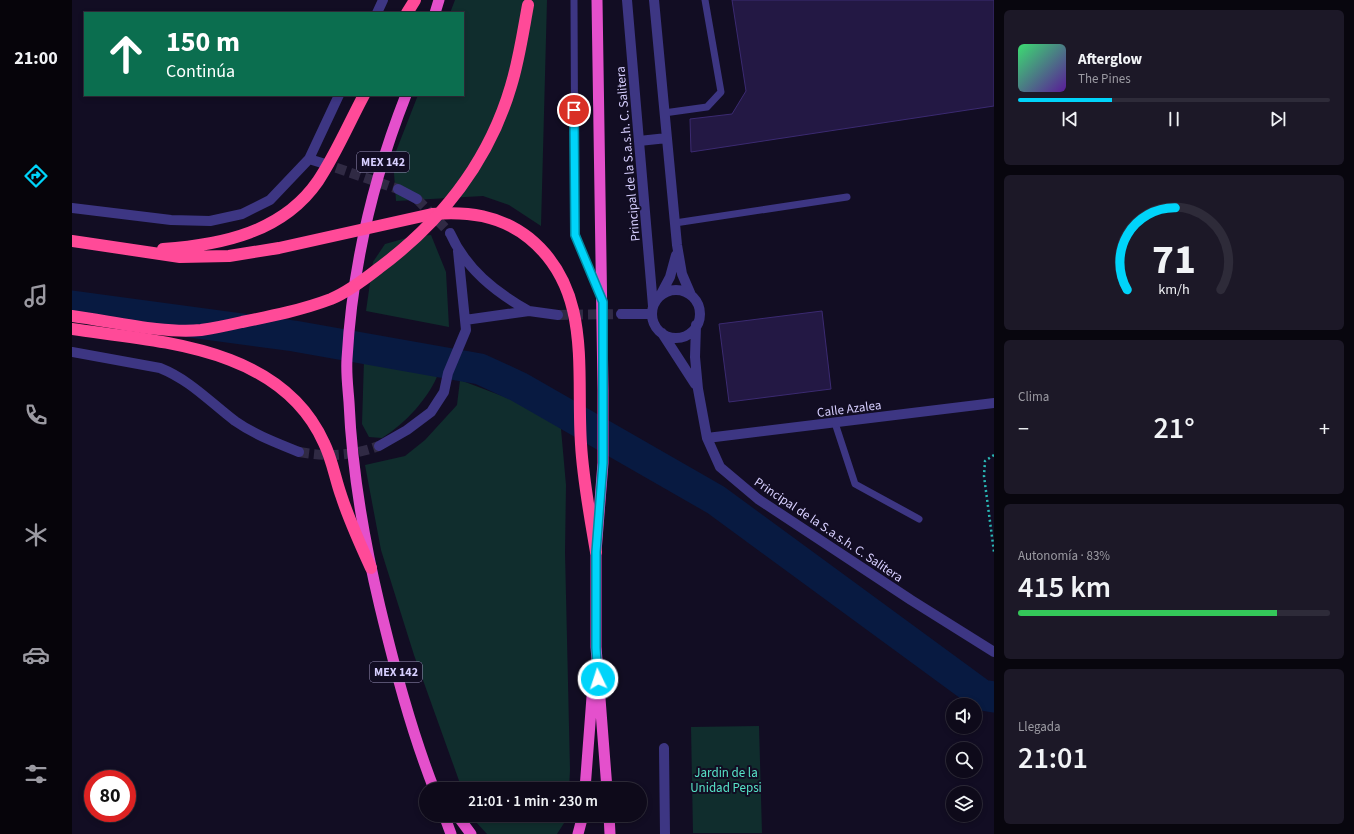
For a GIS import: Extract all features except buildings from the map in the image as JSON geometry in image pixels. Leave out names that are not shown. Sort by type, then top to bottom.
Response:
[{"type":"highway","points":[[408,12],[415,0]]},
{"type":"highway","points":[[435,12],[439,0]]},
{"type":"highway","points":[[72,316],[167,329],[201,330],[283,314],[310,306],[333,298],[367,277],[421,233],[448,205],[474,170],[497,125],[511,87],[520,54],[529,0]]},
{"type":"highway","points":[[586,782],[596,648],[596,552],[603,463],[603,302],[597,0]]},
{"type":"highway","points":[[132,250],[183,248],[240,237],[268,226],[300,202],[317,182],[363,96]]},
{"type":"highway","name":"MEX 142","points":[[406,96],[381,167],[365,230],[353,290],[347,361],[350,431],[355,477],[371,568],[401,692],[431,782]]},
{"type":"highway","points":[[72,241],[180,257],[230,256],[254,253],[365,230],[432,214],[455,212],[475,213],[498,219],[518,230],[541,248],[556,267],[567,289],[578,334],[580,442],[584,482],[596,552]]},
{"type":"highway","points":[[72,329],[209,353],[247,367],[289,394],[306,413],[325,443],[349,517],[371,568]]},
{"type":"highway","points":[[596,648],[606,782]]},
{"type":"highway","points":[[428,774],[434,782]]},
{"type":"highway","points":[[447,822],[451,834]]},
{"type":"highway","points":[[462,822],[471,834]]},
{"type":"highway","points":[[578,834],[581,822]]},
{"type":"highway","points":[[609,822],[610,834]]},
{"type":"street","points":[[377,12],[383,0]]},
{"type":"street","name":"Principal de la S.a.s.h. C. Salitera","points":[[627,0],[652,310]]},
{"type":"street","points":[[654,0],[677,245],[682,274],[699,309],[699,317],[696,325],[688,334],[677,338],[662,333],[656,328],[652,310],[674,267],[677,245]]},
{"type":"street","points":[[72,208],[171,220],[210,221],[242,214],[270,200],[309,159],[338,96]]},
{"type":"street","points":[[639,141],[667,138]]},
{"type":"street","points":[[309,159],[322,163]]},
{"type":"street","points":[[398,189],[417,199]]},
{"type":"street","points":[[379,446],[407,430],[431,412],[444,392],[448,373],[466,325],[458,251],[450,233]]},
{"type":"street","points":[[458,251],[488,284],[501,294],[529,311]]},
{"type":"street","points":[[661,294],[676,290],[691,295]]},
{"type":"street","points":[[621,314],[652,310]]},
{"type":"street","points":[[466,325],[529,311],[558,315]]},
{"type":"street","name":"Principal de la S.a.s.h. C. Salitera","points":[[696,325],[695,357],[698,389],[707,438],[720,467],[758,499],[911,600],[994,652]]},
{"type":"street","name":"Principal de la S.a.s.h. C. Salitera","points":[[662,333],[698,389]]},
{"type":"street","points":[[72,352],[160,368],[169,371],[189,383],[217,407],[242,425],[260,436],[299,452]]},
{"type":"street","name":"Calle Azalea","points":[[707,438],[994,403]]},
{"type":"street","points":[[664,748],[665,834]]},
{"type":"lane","points":[[574,0],[575,235],[603,302]]},
{"type":"lane","points":[[664,113],[707,107],[721,92],[705,0]]},
{"type":"lane","points":[[675,223],[847,197]]},
{"type":"lane","points":[[835,423],[855,484],[919,519]]},
{"type":"path","points":[[994,455],[985,461],[984,476],[994,552]]},
{"type":"green space","points":[[455,0],[547,0],[541,226],[509,205],[483,196],[396,201],[393,159],[418,96],[464,96],[464,12],[450,12]]},
{"type":"green space","points":[[431,235],[446,272],[449,327],[366,311],[373,262],[385,244],[410,237]]},
{"type":"green space","points":[[364,360],[439,372],[435,382],[416,409],[400,425],[382,438],[369,437],[362,424]]},
{"type":"green space","points":[[460,380],[560,418],[566,485],[565,552],[569,782],[459,782],[414,655],[381,550],[365,465],[405,456],[425,440],[457,405]]},
{"type":"green space","name":"Jardin de la Unidad Pepsi","points":[[759,726],[762,833],[693,833],[691,727]]},
{"type":"green space","points":[[476,822],[565,822],[557,834],[487,834]]},
{"type":"waterway","points":[[72,306],[294,336],[480,369],[519,387],[716,500],[982,695],[994,697]]},
{"type":"tunnel","points":[[322,163],[398,189]]},
{"type":"tunnel","points":[[417,199],[450,233]]},
{"type":"tunnel","points":[[558,315],[621,314]]},
{"type":"tunnel","points":[[299,452],[320,455],[339,455],[359,452],[379,446]]},
{"type":"route","points":[[574,110],[575,235],[603,302],[603,463],[596,552],[596,648],[598,679]]}]
